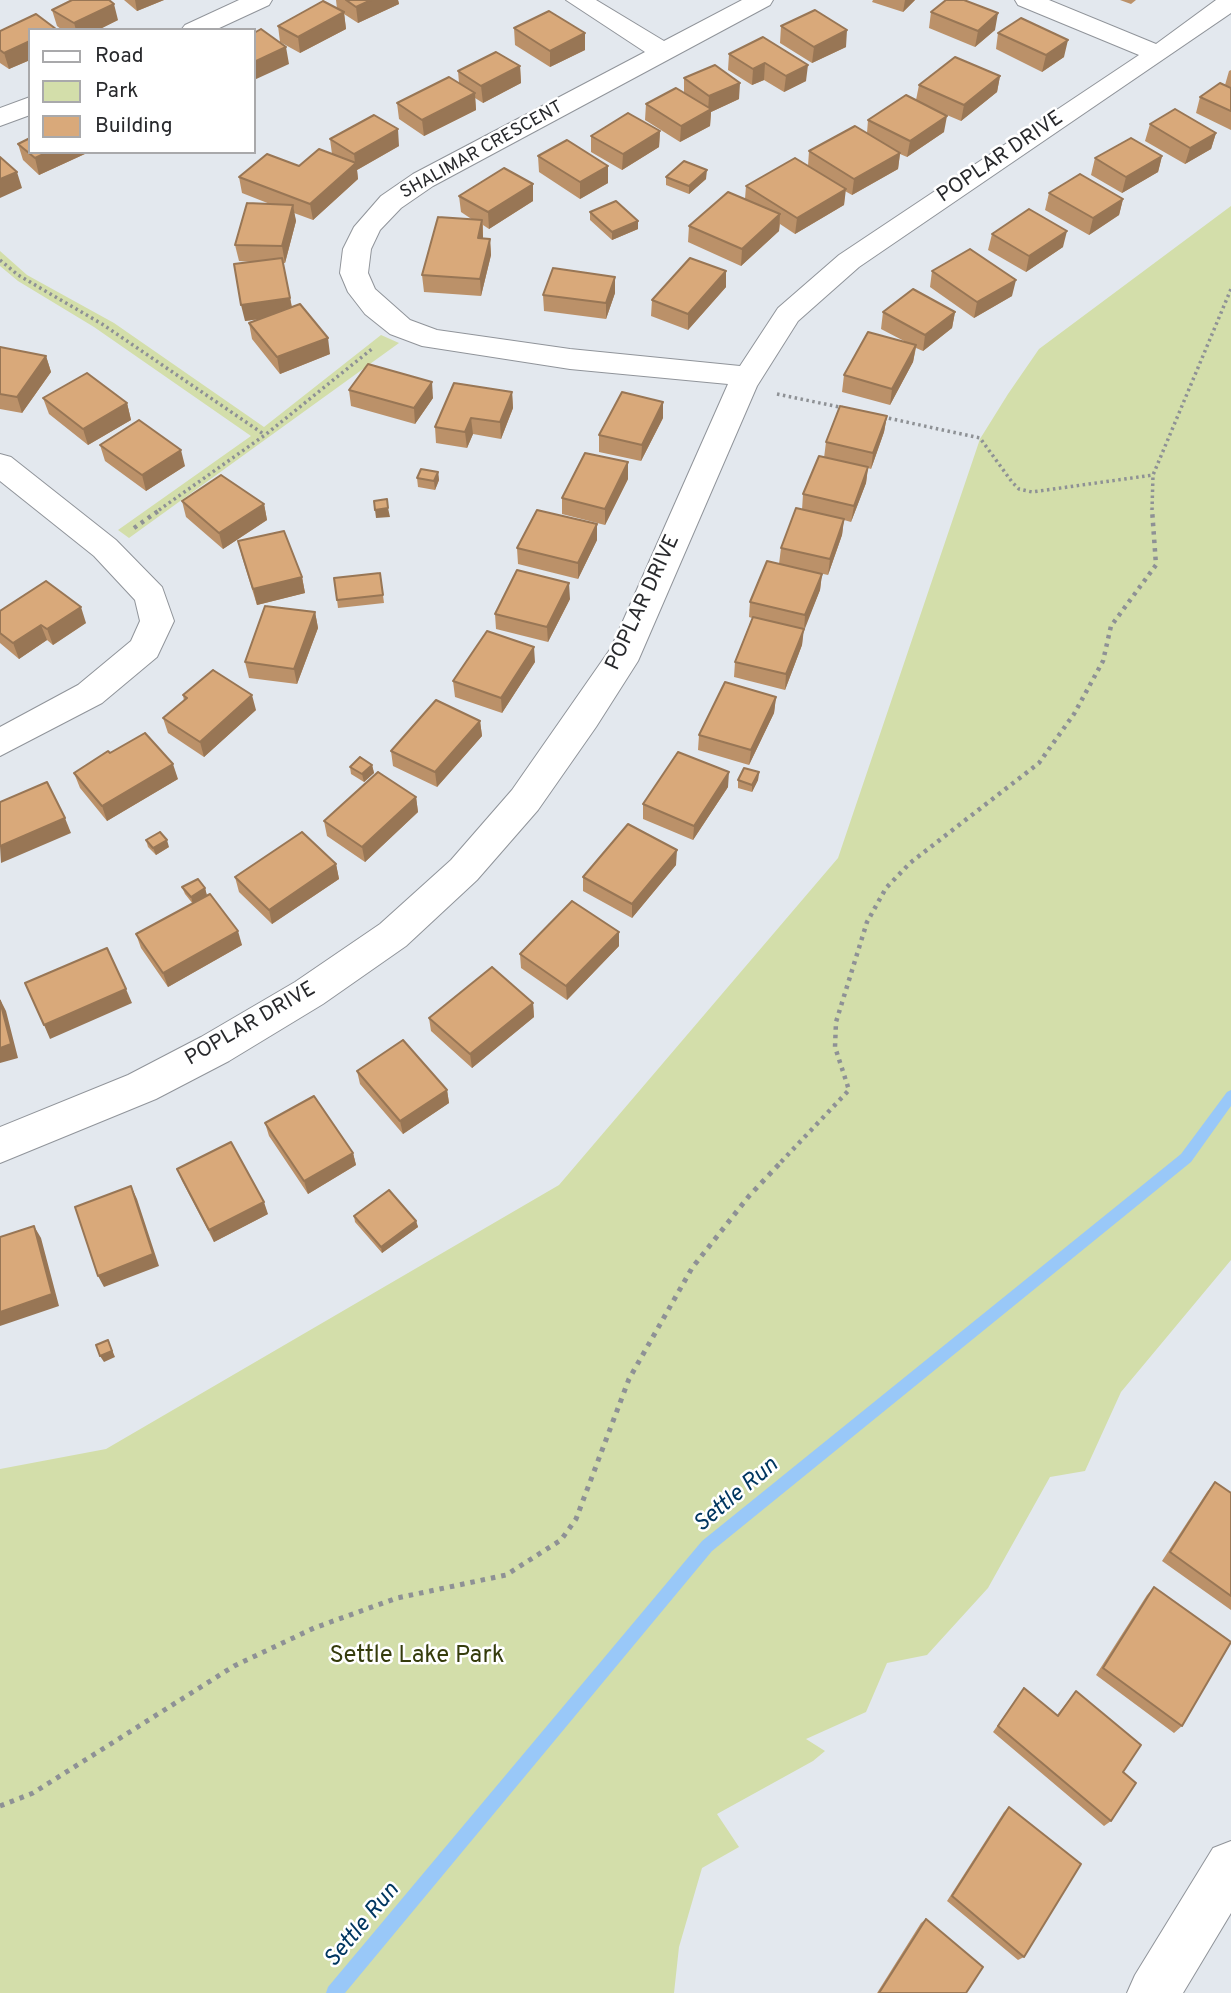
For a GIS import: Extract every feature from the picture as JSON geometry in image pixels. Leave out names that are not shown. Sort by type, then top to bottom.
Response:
[{"type":"street","points":[[198,28],[260,0]]},
{"type":"street","points":[[578,0],[662,51]]},
{"type":"street","name":"SHALIMAR CRESCENT","points":[[744,381],[432,339],[400,327],[375,307],[362,292],[354,273],[357,249],[368,227],[391,202],[423,180],[761,0]]},
{"type":"street","points":[[1027,0],[1158,54]]},
{"type":"street","name":"POPLAR DRIVE","points":[[0,1145],[142,1087],[215,1049],[309,993],[393,935],[464,870],[532,789],[584,718],[626,652],[744,381],[788,315],[849,261],[1158,54],[1231,1]]},
{"type":"street","points":[[0,118],[28,106]]},
{"type":"street","points":[[0,465],[105,548],[150,595],[157,621],[145,648],[90,694],[0,743]]},
{"type":"street","points":[[1165,1988],[1231,1866]]},
{"type":"path","points":[[0,260],[18,275],[102,324],[265,435]]},
{"type":"path","points":[[0,1806],[33,1793],[212,1679],[313,1628],[397,1598],[506,1575],[561,1540],[576,1519],[629,1378],[692,1268],[749,1196],[849,1090],[835,1047],[836,1023],[867,922],[886,888],[911,863],[1039,763],[1074,715],[1103,661],[1111,626],[1156,565],[1151,530],[1153,475],[1231,289]]},
{"type":"path","points":[[105,548],[265,435],[400,327]]},
{"type":"path","points":[[744,381],[848,409]]},
{"type":"path","points":[[874,415],[980,438],[1012,482],[1019,489],[1032,492],[1153,475]]},
{"type":"green space","name":"Settle Lake Park","points":[[1231,206],[1231,1260],[1121,1392],[1085,1471],[1050,1477],[988,1588],[927,1655],[887,1663],[866,1712],[806,1739],[825,1751],[813,1761],[717,1814],[739,1847],[702,1868],[679,1947],[674,1993],[0,1993],[0,1469],[106,1449],[559,1185],[838,858],[980,439],[1008,394],[1039,349]]},
{"type":"green space","points":[[0,251],[27,275],[114,323],[264,427],[381,335],[399,343],[129,538],[118,530],[251,436],[94,327],[18,281],[0,266]]},
{"type":"building","points":[[72,0],[109,0],[114,4],[74,23],[52,10]]},
{"type":"building","points":[[346,0],[371,0],[356,7]]},
{"type":"building","points":[[946,0],[964,0],[998,13],[978,31],[931,12]]},
{"type":"building","points":[[323,1],[344,12],[298,37],[278,26]]},
{"type":"building","points":[[815,10],[847,30],[814,47],[781,26]]},
{"type":"building","points":[[549,11],[585,33],[550,51],[514,28]]},
{"type":"building","points":[[36,14],[55,28],[28,28],[28,42],[4,53],[0,50],[0,31]]},
{"type":"building","points":[[1021,18],[1068,40],[1046,55],[998,33]]},
{"type":"building","points":[[261,29],[286,47],[256,61],[256,32]]},
{"type":"building","points":[[763,37],[808,65],[786,76],[765,63],[753,69],[729,54]]},
{"type":"building","points":[[496,52],[520,66],[481,86],[458,71]]},
{"type":"building","points":[[955,57],[1000,76],[964,105],[919,85]]},
{"type":"building","points":[[715,65],[740,83],[709,96],[684,78]]},
{"type":"building","points":[[449,77],[475,93],[422,120],[397,103]]},
{"type":"building","points":[[1220,83],[1231,88],[1231,111],[1200,97]]},
{"type":"building","points":[[676,88],[711,109],[681,126],[646,104]]},
{"type":"building","points":[[906,95],[947,116],[910,141],[868,120]]},
{"type":"building","points":[[1175,109],[1216,133],[1190,148],[1150,124]]},
{"type":"building","points":[[628,113],[660,131],[623,154],[591,136]]},
{"type":"building","points":[[374,115],[398,129],[354,154],[330,139]]},
{"type":"building","points":[[855,126],[900,153],[854,179],[809,151]]},
{"type":"building","points":[[1131,138],[1162,156],[1126,177],[1095,158]]},
{"type":"building","points":[[28,139],[28,152],[18,144]]},
{"type":"building","points":[[567,140],[608,166],[580,182],[538,156]]},
{"type":"building","points":[[319,149],[356,163],[310,204],[239,177],[267,154],[299,166]]},
{"type":"building","points":[[0,157],[17,172],[0,179]]},
{"type":"building","points":[[795,158],[846,189],[797,218],[746,186]]},
{"type":"building","points":[[684,161],[707,170],[689,186],[666,177]]},
{"type":"building","points":[[504,168],[533,184],[488,212],[459,196]]},
{"type":"building","points":[[1080,174],[1123,199],[1093,218],[1049,193]]},
{"type":"building","points":[[728,192],[780,214],[742,249],[689,226]]},
{"type":"building","points":[[616,201],[638,221],[612,232],[590,212]]},
{"type":"building","points":[[247,203],[293,205],[282,246],[235,245]]},
{"type":"building","points":[[1029,209],[1067,231],[1029,256],[992,234]]},
{"type":"building","points":[[438,217],[482,220],[478,238],[490,239],[480,279],[422,275]]},
{"type":"building","points":[[970,249],[1016,280],[977,302],[932,271]]},
{"type":"building","points":[[282,258],[290,298],[241,305],[234,264]]},
{"type":"building","points":[[690,258],[726,271],[688,314],[652,300]]},
{"type":"building","points":[[553,268],[615,277],[606,303],[543,295]]},
{"type":"building","points":[[913,289],[955,312],[925,335],[883,312]]},
{"type":"building","points":[[300,304],[328,338],[277,357],[249,323]]},
{"type":"building","points":[[868,332],[916,345],[892,389],[844,375]]},
{"type":"building","points":[[0,347],[46,356],[17,397],[0,394]]},
{"type":"building","points":[[368,364],[432,382],[414,408],[349,390]]},
{"type":"building","points":[[87,373],[127,403],[83,429],[43,398]]},
{"type":"building","points":[[454,383],[512,392],[500,422],[471,418],[465,432],[435,427]]},
{"type":"building","points":[[622,392],[663,402],[642,445],[599,435]]},
{"type":"building","points":[[840,406],[887,416],[873,453],[826,442]]},
{"type":"building","points":[[139,420],[181,450],[142,475],[100,445]]},
{"type":"building","points":[[585,453],[628,462],[605,509],[562,498]]},
{"type":"building","points":[[819,456],[868,467],[854,506],[803,494]]},
{"type":"building","points":[[421,469],[438,472],[434,481],[417,478]]},
{"type":"building","points":[[221,475],[264,504],[219,533],[182,501]]},
{"type":"building","points":[[387,499],[388,508],[375,510],[374,501]]},
{"type":"building","points":[[796,508],[844,519],[830,559],[781,548]]},
{"type":"building","points":[[537,510],[597,524],[578,563],[517,548]]},
{"type":"building","points":[[284,531],[302,577],[253,589],[238,541]]},
{"type":"building","points":[[767,561],[822,574],[805,615],[750,602]]},
{"type":"building","points":[[517,570],[569,583],[547,627],[495,614]]},
{"type":"building","points":[[380,573],[383,595],[337,600],[334,578]]},
{"type":"building","points":[[46,581],[81,607],[47,629],[41,625],[13,643],[0,633],[0,611]]},
{"type":"building","points":[[265,606],[315,612],[294,669],[245,662]]},
{"type":"building","points":[[753,617],[804,629],[786,674],[735,662]]},
{"type":"building","points":[[487,631],[534,647],[501,698],[453,681]]},
{"type":"building","points":[[213,670],[252,695],[200,742],[163,718],[187,698],[183,695]]},
{"type":"building","points":[[725,682],[776,697],[751,750],[699,735]]},
{"type":"building","points":[[436,700],[480,721],[435,772],[391,751]]},
{"type":"building","points":[[145,733],[173,764],[102,806],[74,773],[108,751],[110,753]]},
{"type":"building","points":[[678,752],[729,772],[694,826],[643,804]]},
{"type":"building","points":[[360,757],[372,765],[362,774],[350,767]]},
{"type":"building","points":[[744,768],[759,772],[752,785],[738,780]]},
{"type":"building","points":[[378,772],[416,797],[362,847],[324,821]]},
{"type":"building","points":[[47,782],[65,818],[0,846],[0,802]]},
{"type":"building","points":[[628,824],[677,850],[632,904],[583,877]]},
{"type":"building","points":[[160,832],[167,840],[153,848],[146,840]]},
{"type":"building","points":[[302,832],[336,864],[269,910],[235,877]]},
{"type":"building","points":[[198,879],[205,888],[191,897],[182,887]]},
{"type":"building","points":[[210,894],[238,931],[163,973],[136,934]]},
{"type":"building","points":[[572,901],[619,932],[566,986],[520,954]]},
{"type":"building","points":[[107,948],[126,989],[44,1025],[25,983]]},
{"type":"building","points":[[492,967],[533,1003],[470,1054],[429,1018]]},
{"type":"building","points":[[0,1001],[11,1044],[0,1048]]},
{"type":"building","points":[[403,1040],[447,1090],[400,1121],[357,1071]]},
{"type":"building","points":[[314,1096],[353,1153],[304,1181],[265,1123]]},
{"type":"building","points":[[231,1142],[264,1202],[209,1230],[177,1169]]},
{"type":"building","points":[[131,1186],[153,1254],[98,1276],[75,1207]]},
{"type":"building","points":[[389,1190],[416,1221],[381,1247],[354,1216]]},
{"type":"building","points":[[34,1226],[52,1294],[0,1312],[0,1237]]},
{"type":"building","points":[[108,1340],[112,1351],[100,1356],[96,1345]]},
{"type":"building","points":[[1215,1482],[1231,1493],[1231,1596],[1170,1552]]},
{"type":"building","points":[[1154,1587],[1231,1642],[1182,1726],[1103,1668]]},
{"type":"building","points":[[1024,1688],[1058,1716],[1076,1691],[1141,1745],[1123,1772],[1136,1783],[1111,1821],[998,1726]]},
{"type":"building","points":[[1009,1807],[1081,1864],[1024,1957],[952,1896]]},
{"type":"building","points":[[926,1919],[983,1967],[966,1993],[879,1993]]},
{"type":"waterway","name":"Settle Run","points":[[334,1993],[707,1546],[1186,1158],[1231,1096]]}]
